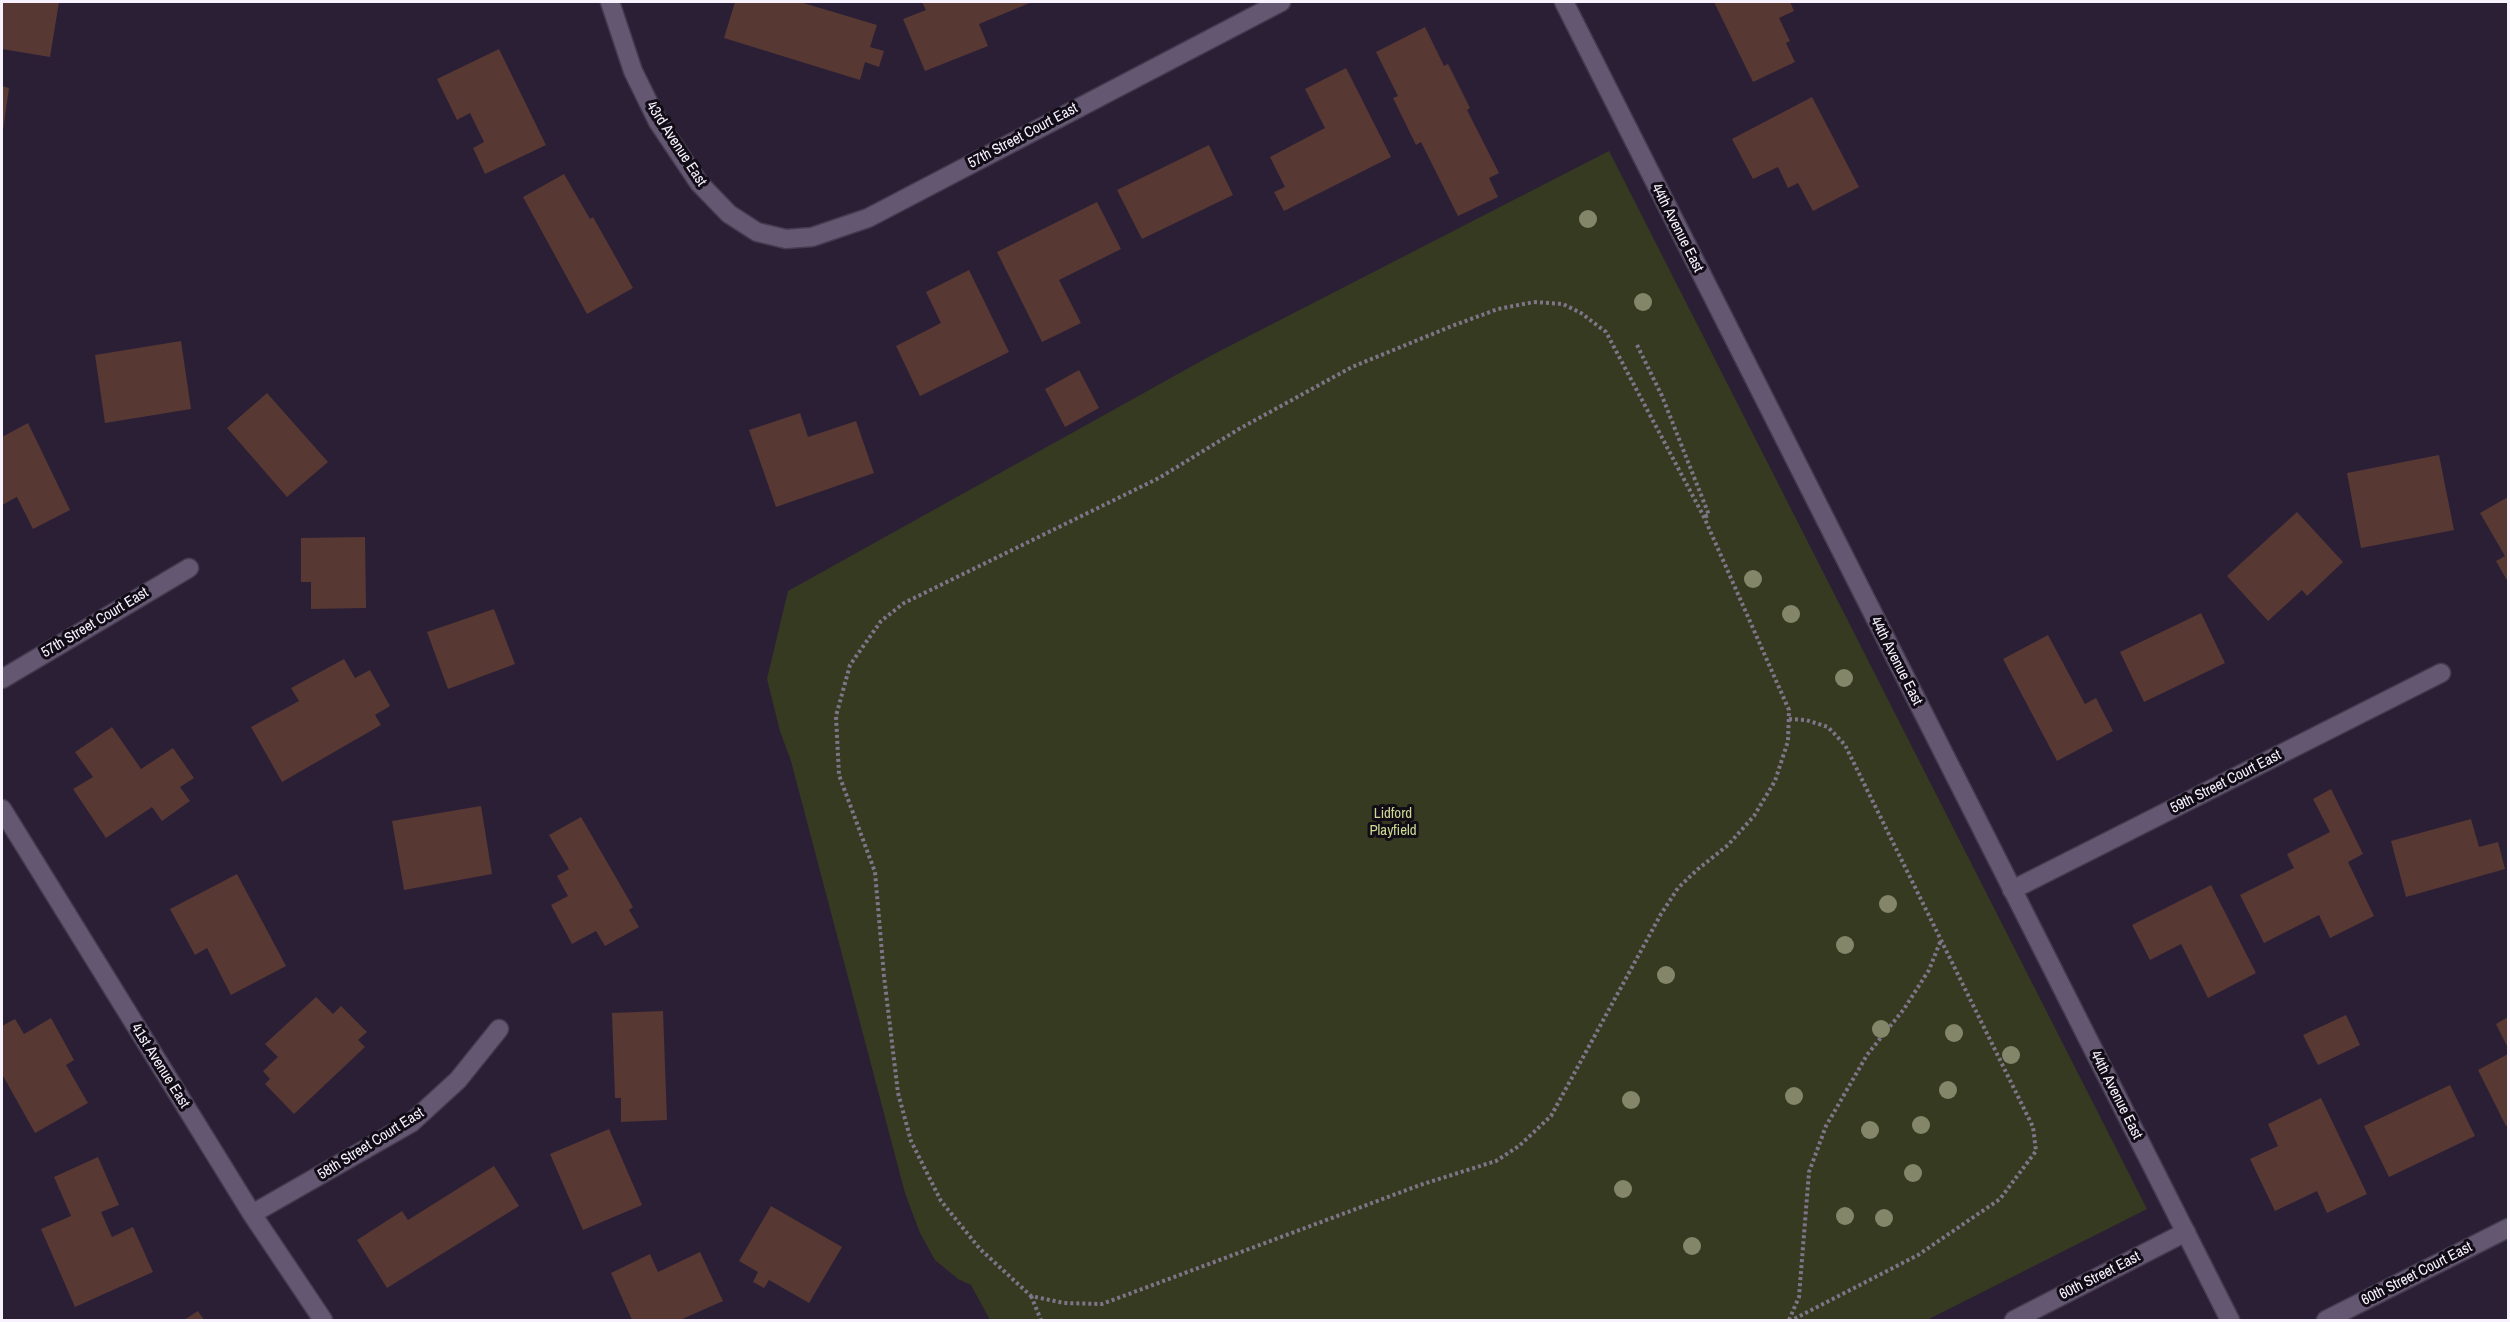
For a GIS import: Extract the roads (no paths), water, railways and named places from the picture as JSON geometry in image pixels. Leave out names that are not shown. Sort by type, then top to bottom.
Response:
[{"type":"street","name":"43rd Avenue East","points":[[610,2],[633,71],[658,122],[699,183],[729,214],[757,232]]},
{"type":"street","name":"57th Street Court East","points":[[757,232],[786,239],[812,237],[868,218],[1281,2]]},
{"type":"street","name":"44th Avenue East","points":[[1564,2],[2230,1320]]},
{"type":"street","name":"57th Street Court East","points":[[2,679],[189,568]]},
{"type":"street","name":"59th Street Court East","points":[[2012,890],[2441,673]]},
{"type":"street","name":"41st Avenue East","points":[[2,809],[252,1214],[323,1320]]},
{"type":"street","name":"58th Street Court East","points":[[252,1214],[411,1123],[458,1080],[499,1029]]},
{"type":"street","name":"60th Street Court East","points":[[2326,1320],[2508,1228]]},
{"type":"street","name":"60th Street East","points":[[2014,1320],[2186,1232]]},
{"type":"park label","name":"Lidford Playfield","points":[[1393,822]]}]
